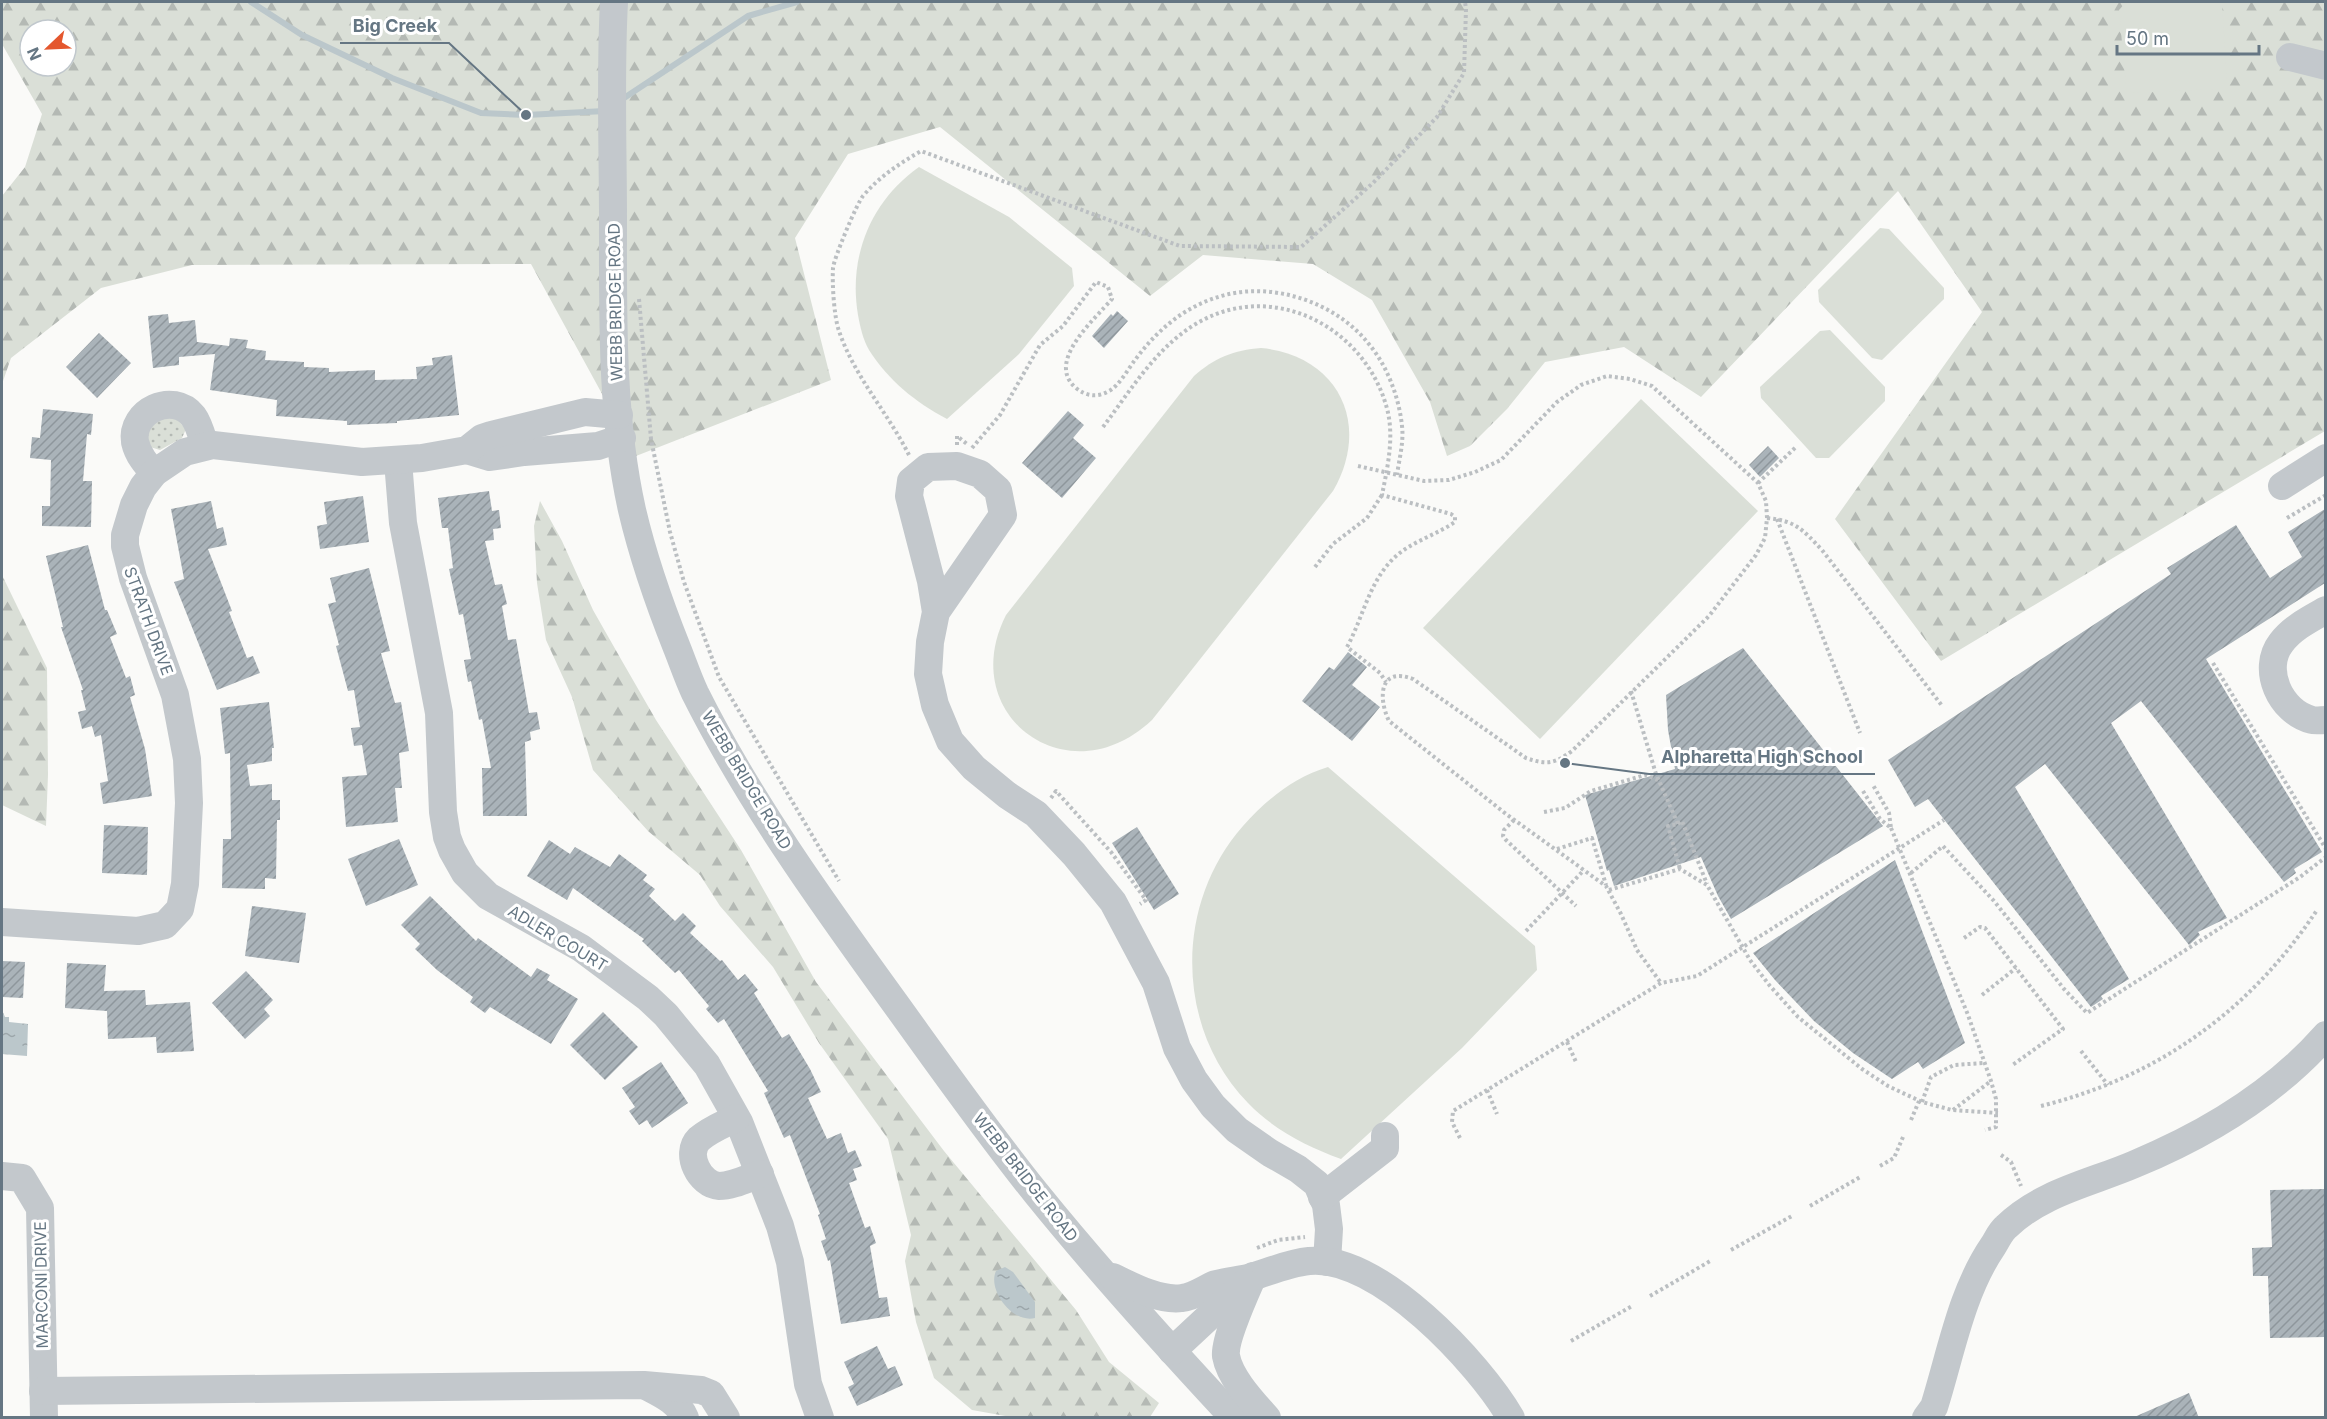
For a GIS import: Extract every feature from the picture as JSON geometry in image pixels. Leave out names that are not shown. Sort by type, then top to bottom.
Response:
[{"type":"street","name":"WEBB BRIDGE ROAD","points":[[614,2],[611,53],[614,325],[620,427],[632,510],[663,615],[694,691],[762,810],[843,931],[1035,1192],[1172,1351],[1234,1418]]},
{"type":"street","points":[[2290,57],[2325,66]]},
{"type":"street","points":[[154,473],[140,455],[135,439],[138,424],[149,411],[167,404],[185,409],[193,416],[205,446]]},
{"type":"street","name":"STRATH DRIVE","points":[[2,922],[138,931],[165,925],[180,909],[185,884],[189,803],[187,759],[175,695],[133,578],[125,546],[125,535],[134,505],[143,487],[154,473],[185,452],[205,446],[233,446],[362,462],[398,460],[467,450],[482,438],[514,441],[585,412],[620,427]]},
{"type":"street","points":[[936,612],[1003,515],[998,490],[980,474],[969,457],[928,467],[911,481],[909,496],[931,581],[936,612],[930,642],[928,675],[935,705],[950,741],[974,768],[1007,795],[1036,814],[1074,854],[1113,902],[1140,949],[1156,983],[1177,1048],[1194,1080],[1213,1106],[1237,1130],[1269,1153],[1298,1169],[1317,1184],[1326,1205],[1329,1229],[1327,1262]]},
{"type":"street","points":[[2282,486],[2325,458]]},
{"type":"street","name":"ADLER COURT","points":[[398,460],[403,523],[439,713],[445,825],[447,837],[458,862],[474,884],[489,896],[580,948],[648,998],[666,1015],[706,1065],[736,1118],[780,1226],[789,1262],[807,1384],[820,1418]]},
{"type":"street","points":[[2325,610],[2289,635],[2281,643],[2272,661],[2275,686],[2292,709],[2312,721],[2325,720]]},
{"type":"street","points":[[1926,1418],[1934,1407],[1965,1303],[1982,1262],[2005,1228],[2037,1203],[2075,1185],[2135,1164],[2230,1117],[2275,1082],[2325,1035]]},
{"type":"street","points":[[736,1118],[700,1139],[694,1146],[695,1164],[703,1179],[712,1185],[722,1186],[760,1174]]},
{"type":"street","points":[[1322,1197],[1385,1148],[1385,1137]]},
{"type":"street","name":"MARCONI DRIVE","points":[[2,1176],[22,1178],[40,1208],[44,1404]]},
{"type":"street","points":[[1103,1272],[1146,1293],[1183,1298],[1215,1285],[1278,1267],[1311,1261],[1341,1264],[1371,1278],[1403,1299],[1434,1324],[1502,1402],[1511,1418]]},
{"type":"street","points":[[1172,1351],[1253,1276]]},
{"type":"street","points":[[1253,1276],[1234,1321],[1226,1354],[1240,1388],[1267,1418]]},
{"type":"street","points":[[644,1385],[670,1399],[682,1409],[685,1418]]},
{"type":"street","points":[[44,1404],[644,1385],[701,1390],[711,1394],[726,1418]]},
{"type":"path","points":[[918,475],[896,428],[861,377],[839,331],[836,307],[833,266],[861,198],[888,171],[921,151],[1180,246],[1301,247],[1373,183],[1437,117],[1464,73],[1467,9],[1465,2]]},
{"type":"path","points":[[969,457],[1000,415],[1040,345],[1063,326],[1096,282],[1108,287],[1112,299],[1071,348],[1065,361],[1065,372],[1070,383],[1083,394],[1098,396],[1112,390],[1156,334],[1175,318],[1199,304],[1226,294],[1257,291],[1283,293],[1312,301],[1341,319],[1368,342],[1385,369],[1397,399],[1403,428],[1397,475]]},
{"type":"path","points":[[638,292],[651,439],[670,532],[684,582],[719,677],[845,890]]},
{"type":"path","points":[[1103,427],[1161,352],[1183,333],[1202,321],[1221,313],[1244,308],[1267,307],[1294,311],[1333,329],[1352,346],[1377,381],[1387,406],[1390,432],[1382,495],[1367,518],[1333,544],[1315,567]]},
{"type":"path","points":[[1358,466],[1424,481],[1449,480],[1475,472],[1501,460],[1565,396],[1581,385],[1607,376],[1630,379],[1652,386],[1758,483],[1766,501],[1765,538],[1756,555],[1709,616],[1572,751],[1559,760],[1543,764],[1526,758],[1413,679],[1394,675],[1386,682]]},
{"type":"path","points":[[969,457],[957,435],[969,457]]},
{"type":"path","points":[[1758,483],[1797,446]]},
{"type":"path","points":[[1382,495],[1451,514],[1455,520],[1439,533],[1395,557],[1379,576],[1347,647],[1380,673],[1386,682],[1383,707],[1389,721],[1514,820],[1606,886],[1637,950],[1661,983]]},
{"type":"path","points":[[2287,518],[2325,495]]},
{"type":"path","points":[[1767,518],[1786,520],[1803,530],[1822,550],[1943,707]]},
{"type":"path","points":[[1777,519],[1860,733]]},
{"type":"path","points":[[2213,663],[2325,849]]},
{"type":"path","points":[[1631,691],[1659,781],[1678,824]]},
{"type":"path","points":[[1544,812],[1565,808],[1591,791],[1645,775],[1659,781]]},
{"type":"path","points":[[1873,785],[1889,813],[1891,828],[1968,1015],[1991,1081],[1998,1113],[1996,1127],[1985,1130]]},
{"type":"path","points":[[1045,804],[1056,791],[1086,822],[1146,900],[1132,908]]},
{"type":"path","points":[[1863,791],[1880,819],[1891,828]]},
{"type":"path","points":[[1514,820],[1504,830],[1503,836],[1576,906]]},
{"type":"path","points":[[1460,1138],[1452,1122],[1453,1111],[1661,983],[1697,976],[1944,820]]},
{"type":"path","points":[[1707,885],[1680,869],[1668,826],[1682,821],[1707,885],[1750,960],[1770,986],[1806,1024],[1862,1070],[1888,1086],[1920,1101],[1952,1110],[1998,1113]]},
{"type":"path","points":[[1557,849],[1592,838],[1606,886]]},
{"type":"path","points":[[1911,873],[1943,846],[1994,901],[2087,1013],[2300,877],[2325,857]]},
{"type":"path","points":[[1609,890],[1680,869]]},
{"type":"path","points":[[1527,931],[1584,870]]},
{"type":"path","points":[[2041,1106],[2086,1094],[2136,1073],[2198,1036],[2228,1013],[2283,957],[2317,910]]},
{"type":"path","points":[[1964,938],[1975,929],[1985,928],[2063,1029],[2011,1066]]},
{"type":"path","points":[[1982,995],[2016,968]]},
{"type":"path","points":[[1567,1042],[1576,1062]]},
{"type":"path","points":[[2081,1052],[2108,1085]]},
{"type":"path","points":[[1911,1120],[1931,1077],[1954,1065],[1984,1063]]},
{"type":"path","points":[[1952,1110],[1991,1081]]},
{"type":"path","points":[[1487,1090],[1497,1114]]},
{"type":"path","points":[[1880,1166],[1894,1158],[1903,1137]]},
{"type":"path","points":[[1810,1206],[1862,1176]]},
{"type":"path","points":[[1731,1250],[1792,1216]]},
{"type":"path","points":[[1650,1296],[1712,1260]]},
{"type":"path","points":[[1571,1341],[1632,1306]]},
{"type":"green space","points":[[2,2],[2325,2],[2325,431],[1941,661],[1835,519],[1982,312],[1898,191],[1701,397],[1624,347],[1545,362],[1507,409],[1470,446],[1447,456],[1430,402],[1372,300],[1313,264],[1203,255],[1150,296],[940,127],[848,154],[795,238],[831,380],[636,456],[531,264],[192,265],[101,288],[11,358],[2,384],[2,196],[25,167],[42,114],[21,78],[78,78],[78,18],[18,18],[18,72],[2,44]]},
{"type":"green space","points":[[2126,2],[2222,2],[2227,79],[2217,89],[2133,93],[2126,86],[2119,10]]},
{"type":"green space","points":[[919,167],[1009,217],[1072,268],[1074,286],[1019,354],[947,419],[914,398],[885,371],[867,346],[858,315],[857,272],[860,251],[867,232],[888,196]]},
{"type":"green space","points":[[1880,228],[1889,229],[1944,288],[1944,299],[1882,360],[1872,358],[1819,302],[1818,290]]},
{"type":"green space","points":[[1830,330],[1885,387],[1885,401],[1829,458],[1816,458],[1761,398],[1760,387],[1820,331]]},
{"type":"green space","points":[[1261,348],[1288,353],[1310,364],[1328,379],[1340,397],[1348,418],[1349,441],[1344,466],[1333,491],[1152,720],[1120,742],[1087,751],[1055,748],[1028,735],[1008,713],[995,685],[994,651],[1006,615],[1194,376],[1209,364],[1225,356]]},
{"type":"green space","points":[[1641,399],[1758,511],[1540,739],[1423,628]]},
{"type":"green space","points":[[173,415],[186,429],[182,438],[160,450],[150,447],[146,430],[148,425]]},
{"type":"green space","points":[[540,501],[562,541],[593,610],[622,661],[656,720],[741,850],[816,982],[944,1151],[1076,1310],[1109,1362],[1159,1403],[1150,1417],[1011,1417],[972,1410],[934,1378],[916,1322],[905,1261],[911,1235],[888,1139],[819,1043],[773,967],[720,906],[700,875],[648,831],[593,770],[572,697],[546,640],[537,583],[534,526]]},
{"type":"green space","points":[[2,575],[47,668],[46,826],[2,805]]},
{"type":"green space","points":[[1328,767],[1535,946],[1537,970],[1462,1048],[1341,1159],[1303,1143],[1258,1113],[1224,1073],[1207,1039],[1196,1003],[1192,966],[1195,928],[1204,892],[1220,857],[1243,826],[1281,790]]},
{"type":"water","points":[[2,1010],[5,1017],[9,1017],[9,1022],[28,1024],[27,1056],[2,1054]]},
{"type":"water","points":[[1005,1267],[1013,1272],[1035,1302],[1035,1318],[1018,1316],[1004,1304],[999,1296],[994,1279],[996,1271]]},
{"type":"building","points":[[1117,311],[1128,321],[1104,348],[1092,336],[1111,314],[1113,316]]},
{"type":"building","points":[[168,314],[169,323],[195,320],[197,342],[229,346],[230,338],[248,340],[246,348],[266,351],[265,360],[304,362],[304,367],[329,368],[329,372],[375,370],[375,380],[417,379],[416,367],[433,365],[432,358],[452,355],[459,415],[397,421],[397,423],[347,425],[347,421],[276,416],[277,400],[210,390],[215,354],[179,357],[179,365],[153,368],[148,316]]},
{"type":"building","points":[[99,333],[131,363],[97,398],[66,367]]},
{"type":"building","points":[[43,409],[93,414],[91,435],[87,434],[83,481],[92,481],[91,527],[42,526],[42,506],[50,506],[51,460],[30,458],[32,437],[40,438]]},
{"type":"building","points":[[1068,411],[1084,425],[1073,438],[1096,458],[1062,498],[1022,463]]},
{"type":"building","points":[[1768,446],[1779,458],[1760,477],[1749,465]]},
{"type":"building","points":[[489,491],[492,511],[499,510],[501,528],[493,529],[494,540],[485,541],[495,585],[502,584],[507,604],[502,606],[508,640],[516,639],[529,713],[537,712],[540,729],[530,732],[531,740],[525,742],[527,816],[483,816],[482,768],[491,768],[482,719],[479,720],[471,681],[468,682],[464,660],[471,659],[463,614],[459,615],[449,569],[453,568],[448,528],[442,528],[438,498]]},
{"type":"building","points":[[363,496],[369,542],[320,549],[317,526],[327,524],[324,502]]},
{"type":"building","points":[[211,501],[217,529],[223,527],[227,545],[208,549],[247,658],[253,656],[260,673],[217,690],[174,582],[184,579],[171,509]]},
{"type":"building","points":[[2325,509],[2325,583],[2206,659],[2322,852],[2294,869],[2296,873],[2284,882],[2141,701],[2111,723],[2227,918],[2198,932],[2200,935],[2189,945],[2045,764],[2015,787],[2129,979],[2101,996],[2103,999],[2091,1007],[1928,799],[1915,807],[1888,760],[2171,574],[2167,568],[2236,525],[2270,578],[2302,557],[2288,532]]},
{"type":"building","points":[[88,545],[105,610],[117,634],[110,637],[126,678],[130,676],[135,695],[130,697],[145,749],[152,796],[103,804],[100,783],[108,781],[101,735],[95,737],[92,726],[82,729],[78,712],[86,710],[81,690],[83,690],[61,627],[63,627],[46,556]]},
{"type":"building","points":[[369,568],[390,651],[381,653],[395,703],[401,702],[409,751],[399,753],[402,788],[395,788],[398,822],[346,827],[342,777],[367,775],[362,745],[354,746],[351,728],[360,727],[354,690],[348,691],[336,646],[339,645],[328,604],[336,602],[330,578]]},
{"type":"building","points":[[1743,648],[1883,826],[1731,919],[1701,857],[1614,886],[1609,870],[1607,871],[1585,795],[1675,769],[1668,730],[1666,695]]},
{"type":"building","points":[[1348,652],[1367,667],[1352,685],[1380,707],[1352,741],[1302,701],[1329,667],[1334,670]]},
{"type":"building","points":[[269,702],[274,748],[272,748],[272,761],[247,765],[250,786],[272,784],[272,800],[280,800],[280,820],[277,820],[276,879],[265,878],[265,889],[222,888],[223,839],[231,839],[230,753],[225,754],[220,708]]},
{"type":"building","points":[[104,825],[148,827],[147,875],[102,873]]},
{"type":"building","points":[[1137,827],[1179,894],[1154,910],[1112,843]]},
{"type":"building","points":[[399,839],[418,885],[366,906],[348,859]]},
{"type":"building","points":[[549,840],[570,854],[575,847],[610,867],[619,854],[647,875],[643,880],[655,889],[649,896],[675,921],[683,913],[696,926],[690,933],[720,961],[722,960],[738,980],[745,974],[758,990],[754,993],[782,1038],[789,1034],[821,1092],[808,1098],[827,1139],[841,1133],[848,1153],[855,1150],[862,1166],[853,1169],[857,1180],[849,1183],[865,1228],[870,1226],[876,1243],[870,1246],[879,1298],[887,1297],[890,1316],[841,1324],[830,1260],[828,1261],[821,1241],[826,1239],[818,1215],[820,1214],[790,1135],[784,1138],[764,1093],[768,1091],[724,1019],[718,1023],[706,1009],[709,1006],[679,970],[675,973],[642,941],[644,939],[573,888],[567,900],[527,876]]},
{"type":"building","points":[[1895,860],[1965,1043],[1923,1069],[1918,1062],[1892,1079],[1853,1053],[1814,1021],[1753,953]]},
{"type":"building","points":[[430,896],[476,941],[478,938],[531,977],[537,968],[550,975],[547,980],[578,999],[551,1044],[490,1007],[485,1013],[470,1002],[473,997],[437,970],[415,949],[420,944],[401,925]]},
{"type":"building","points":[[252,906],[306,913],[299,963],[245,956]]},
{"type":"building","points":[[2,961],[25,962],[23,998],[2,997]]},
{"type":"building","points":[[67,963],[106,965],[104,991],[145,990],[146,1005],[190,1002],[194,1051],[157,1053],[156,1037],[108,1039],[107,1011],[65,1008]]},
{"type":"building","points":[[246,971],[273,1000],[264,1009],[270,1016],[245,1039],[212,1003]]},
{"type":"building","points":[[603,1012],[638,1047],[605,1080],[570,1045]]},
{"type":"building","points":[[661,1062],[688,1103],[652,1128],[647,1120],[639,1125],[629,1111],[635,1107],[622,1088]]},
{"type":"building","points":[[2325,1189],[2325,1337],[2270,1338],[2268,1276],[2253,1276],[2252,1248],[2272,1247],[2270,1190]]},
{"type":"building","points":[[877,1346],[888,1369],[895,1366],[903,1385],[857,1406],[848,1387],[854,1384],[844,1362]]},
{"type":"building","points":[[2189,1393],[2199,1418],[2132,1418]]},
{"type":"waterway","points":[[251,2],[302,35],[392,78],[481,113],[526,115],[605,111]]},
{"type":"waterway","points":[[621,100],[748,16],[797,2]]},
{"type":"place","name":"Big Creek","points":[[526,115]]},
{"type":"place","name":"Alpharetta High School","points":[[1565,763]]}]
